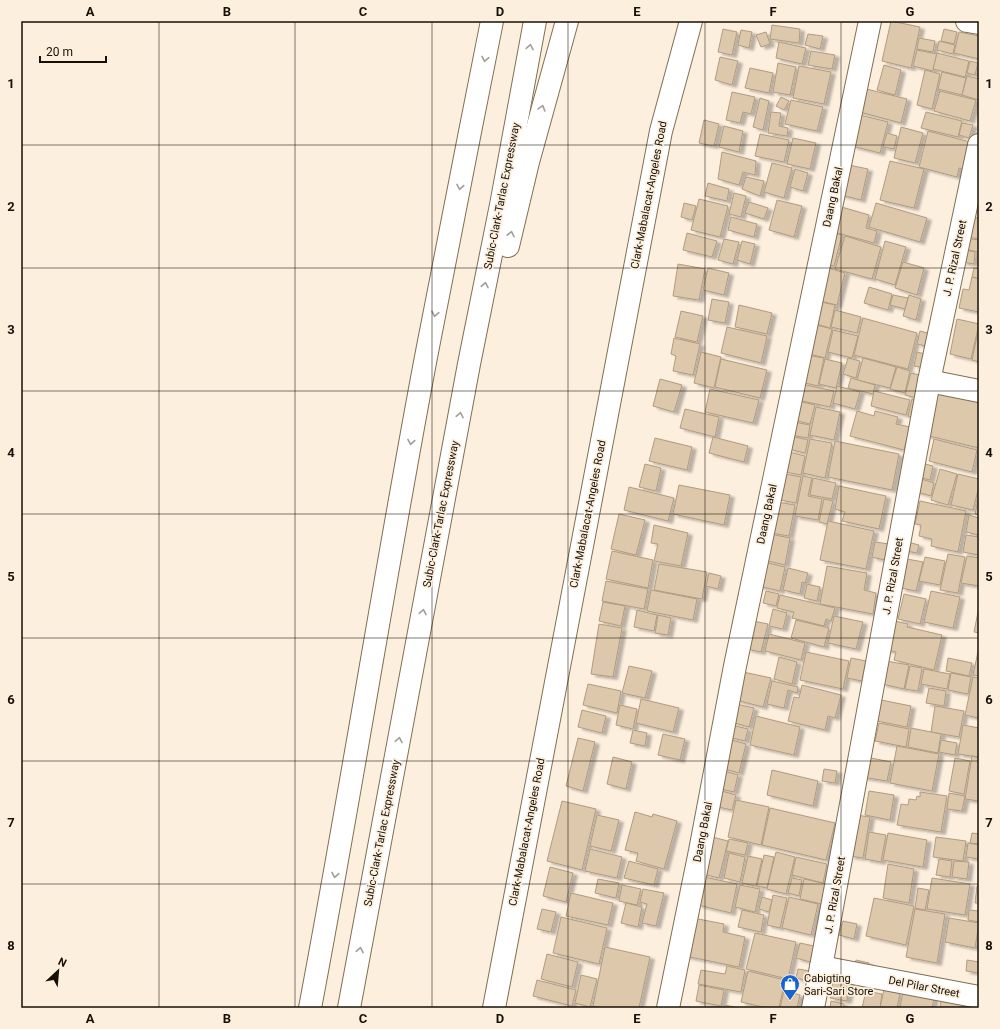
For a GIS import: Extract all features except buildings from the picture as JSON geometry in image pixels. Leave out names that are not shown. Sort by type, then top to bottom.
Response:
[{"type":"main road","points":[[310,1008],[342,837],[367,687],[426,358],[492,21]]},
{"type":"main road","name":"Subic-Clark-Tarlac Expressway","points":[[350,1008],[469,364],[501,206],[534,21]]},
{"type":"main road","points":[[469,364],[496,306],[528,162],[567,21]]},
{"type":"main road","name":"Clark-Mabalacat-Angeles Road","points":[[494,1008],[661,131],[690,21]]},
{"type":"main road","name":"Daang Bakal","points":[[668,1008],[700,851],[735,666],[870,21]]},
{"type":"main road","points":[[967,21],[979,23]]},
{"type":"main road","name":"J. P. Rizal Street","points":[[813,1008],[929,381],[973,209],[979,145]]},
{"type":"main road","points":[[929,381],[979,391]]},
{"type":"main road","name":"Del Pilar Street","points":[[821,967],[979,997]]},
{"type":"place","name":"Cabigting Sari-Sari Store","points":[[790,1001]]}]
